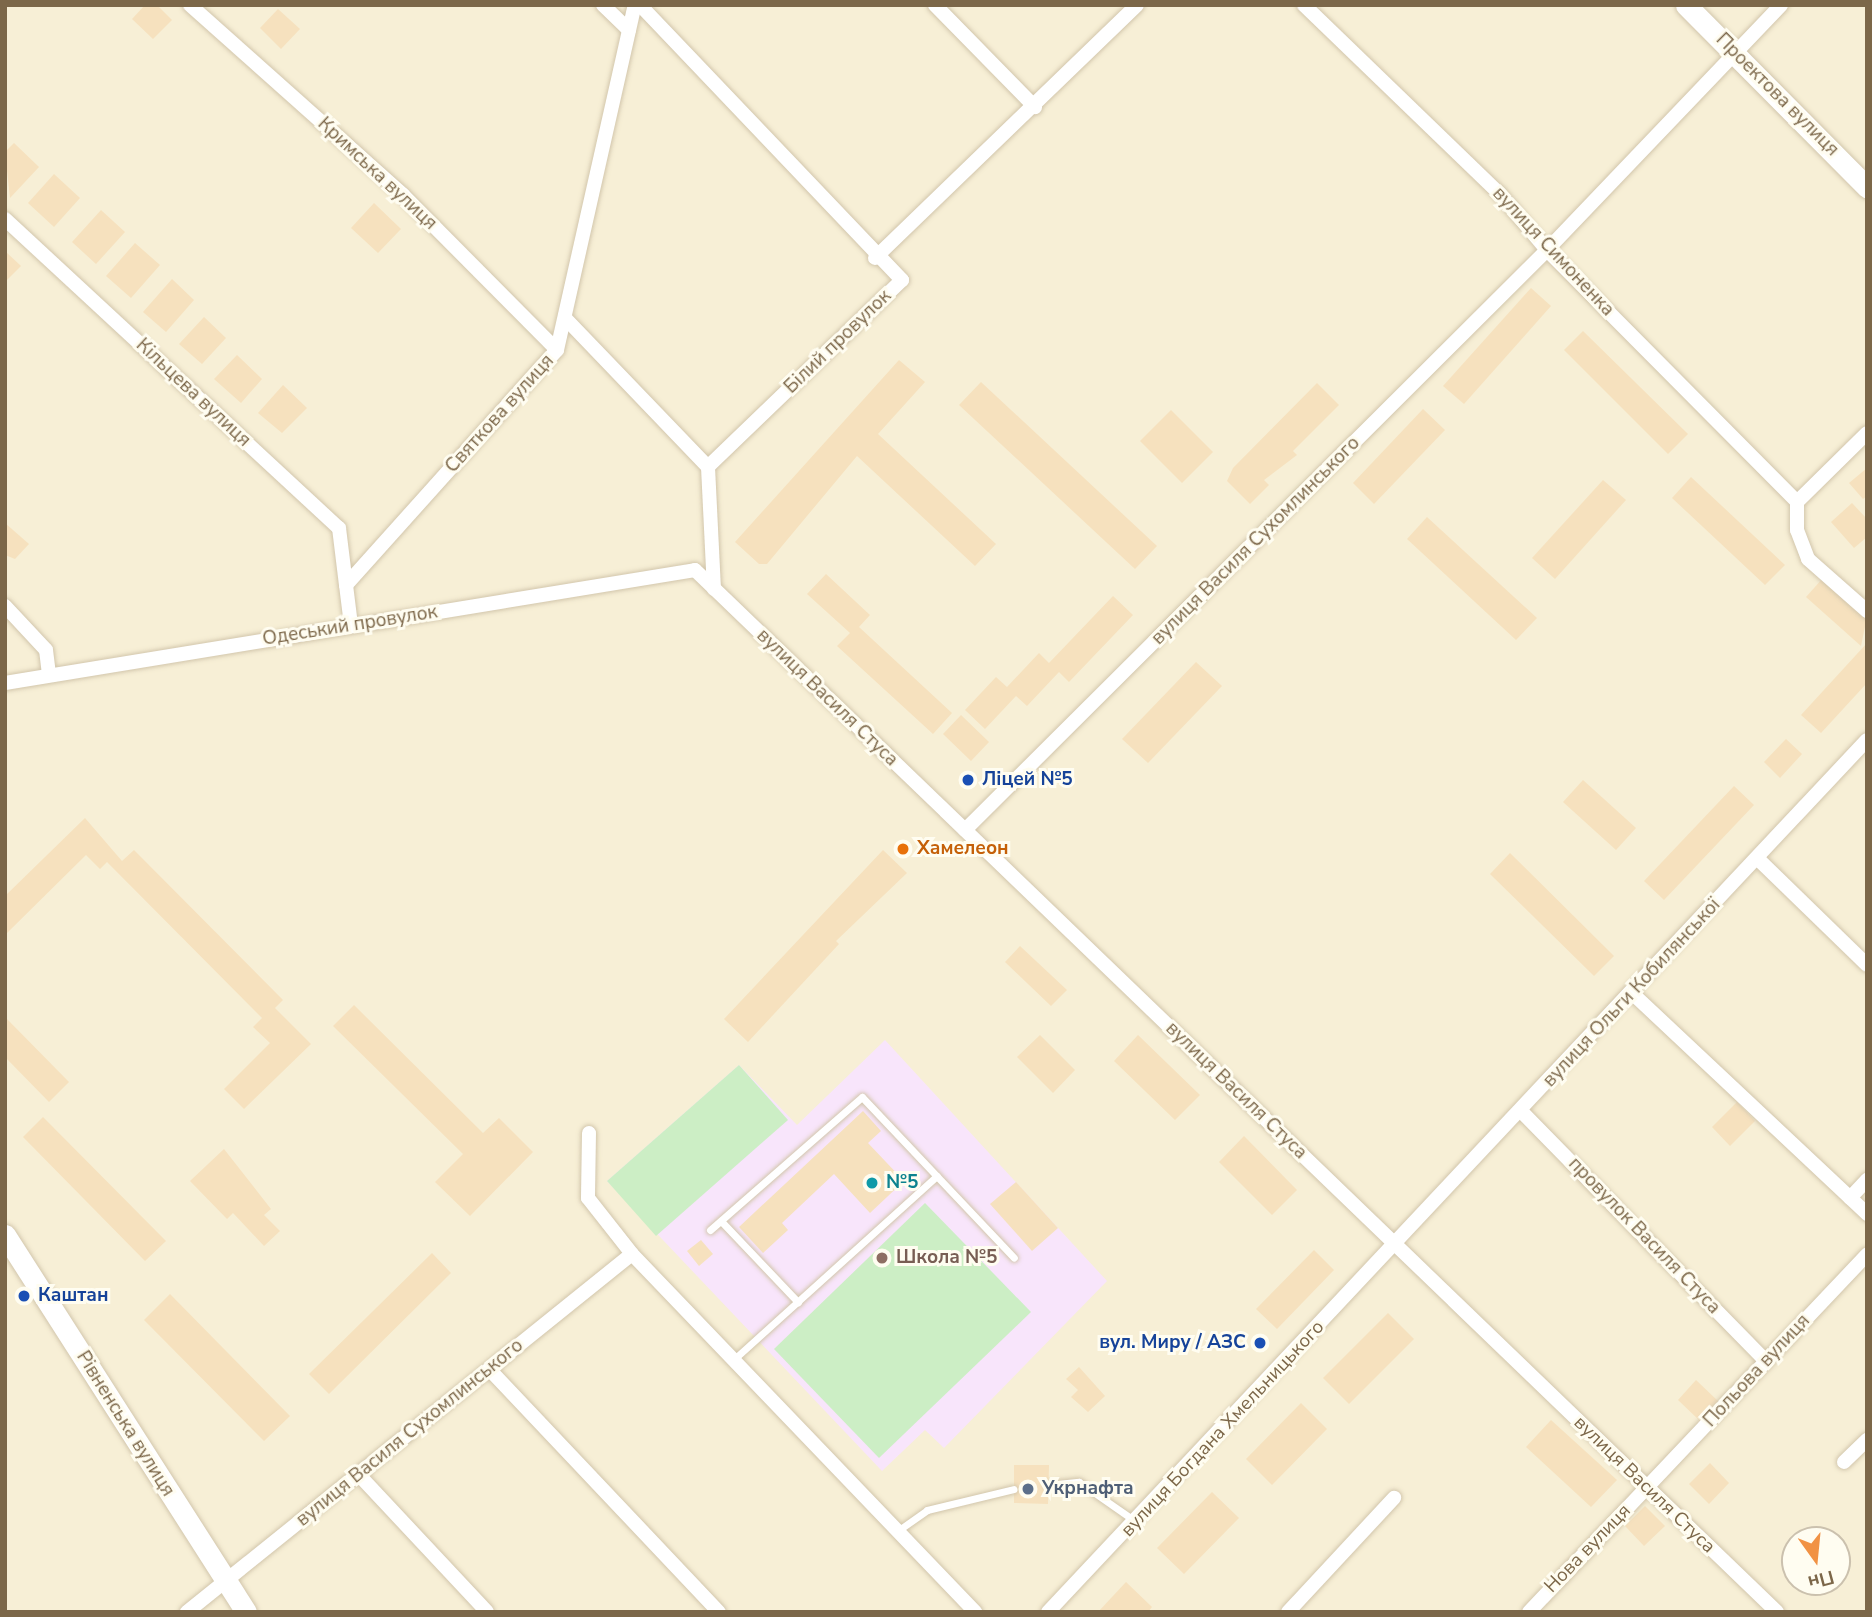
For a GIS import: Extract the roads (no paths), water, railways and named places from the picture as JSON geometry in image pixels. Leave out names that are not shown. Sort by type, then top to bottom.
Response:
[{"type":"street","name":"Кримська вулиця","points":[[190,5],[403,195],[557,350]]},
{"type":"street","points":[[603,5],[629,30]]},
{"type":"street","name":"Святкова вулиця","points":[[346,585],[557,350],[566,320],[629,30],[638,5]]},
{"type":"street","name":"Білий провулок","points":[[638,5],[875,258],[902,280],[708,467]]},
{"type":"street","points":[[934,5],[1035,107]]},
{"type":"street","points":[[875,258],[1035,107],[1137,5]]},
{"type":"street","name":"вулиця Симоненка","points":[[1304,5],[1500,194],[1547,250],[1797,502]]},
{"type":"street","name":"Проектова вулиця","points":[[1686,5],[1737,52],[1867,187]]},
{"type":"street","name":"вулиця Василя Сухомлинського","points":[[965,830],[1547,250],[1780,5]]},
{"type":"street","name":"Кільцева вулиця","points":[[5,219],[339,528],[346,585]]},
{"type":"street","points":[[566,320],[708,467],[714,589]]},
{"type":"street","points":[[1867,433],[1797,502],[1797,530],[1808,559],[1867,611]]},
{"type":"street","name":"вулиця Василя Стуса","points":[[695,570],[1777,1612]]},
{"type":"street","name":"Одеський провулок","points":[[5,683],[49,673],[695,570]]},
{"type":"street","points":[[346,585],[351,625]]},
{"type":"street","points":[[5,606],[46,650],[49,673]]},
{"type":"street","name":"вулиця Ольги Кобилянської","points":[[1396,1246],[1867,740]]},
{"type":"street","points":[[1757,858],[1867,965]]},
{"type":"street","points":[[1632,993],[1867,1214]]},
{"type":"street","name":"провулок Василя Стуса","points":[[1521,1111],[1766,1362]]},
{"type":"street","points":[[589,1133],[587,1198],[632,1254],[975,1612]]},
{"type":"street","points":[[1850,1198],[1867,1180]]},
{"type":"street","name":"Рівненська вулиця","points":[[5,1235],[246,1612]]},
{"type":"street","name":"вулиця Богдана Хмельницького","points":[[1048,1612],[1396,1246]]},
{"type":"street","name":"вулиця Василя Сухомлинського","points":[[187,1612],[632,1254]]},
{"type":"street","name":"Польова вулиця","points":[[1647,1487],[1867,1255]]},
{"type":"street","points":[[490,1370],[719,1612]]},
{"type":"street","points":[[1844,1462],[1867,1440]]},
{"type":"street","points":[[359,1475],[487,1612]]},
{"type":"street","name":"Нова вулиця","points":[[1529,1612],[1647,1487]]},
{"type":"street","points":[[1288,1612],[1394,1498]]},
{"type":"lane","points":[[710,1230],[862,1097],[1014,1258]]},
{"type":"lane","points":[[732,1361],[937,1176]]},
{"type":"lane","points":[[721,1220],[798,1302]]},
{"type":"lane","points":[[1048,1485],[1079,1482],[1135,1521]]},
{"type":"lane","points":[[896,1532],[927,1510],[1014,1489]]},
{"type":"place","name":"Ліцей №5","points":[[968,780]]},
{"type":"place","name":"Хамелеон","points":[[903,849]]},
{"type":"place","name":"№5","points":[[872,1183]]},
{"type":"place","name":"Школа №5","points":[[882,1258]]},
{"type":"place","name":"Каштан","points":[[24,1296]]},
{"type":"place","name":"вул. Миру / АЗС","points":[[1260,1343]]},
{"type":"place","name":"Укрнафта","points":[[1028,1489]]}]
